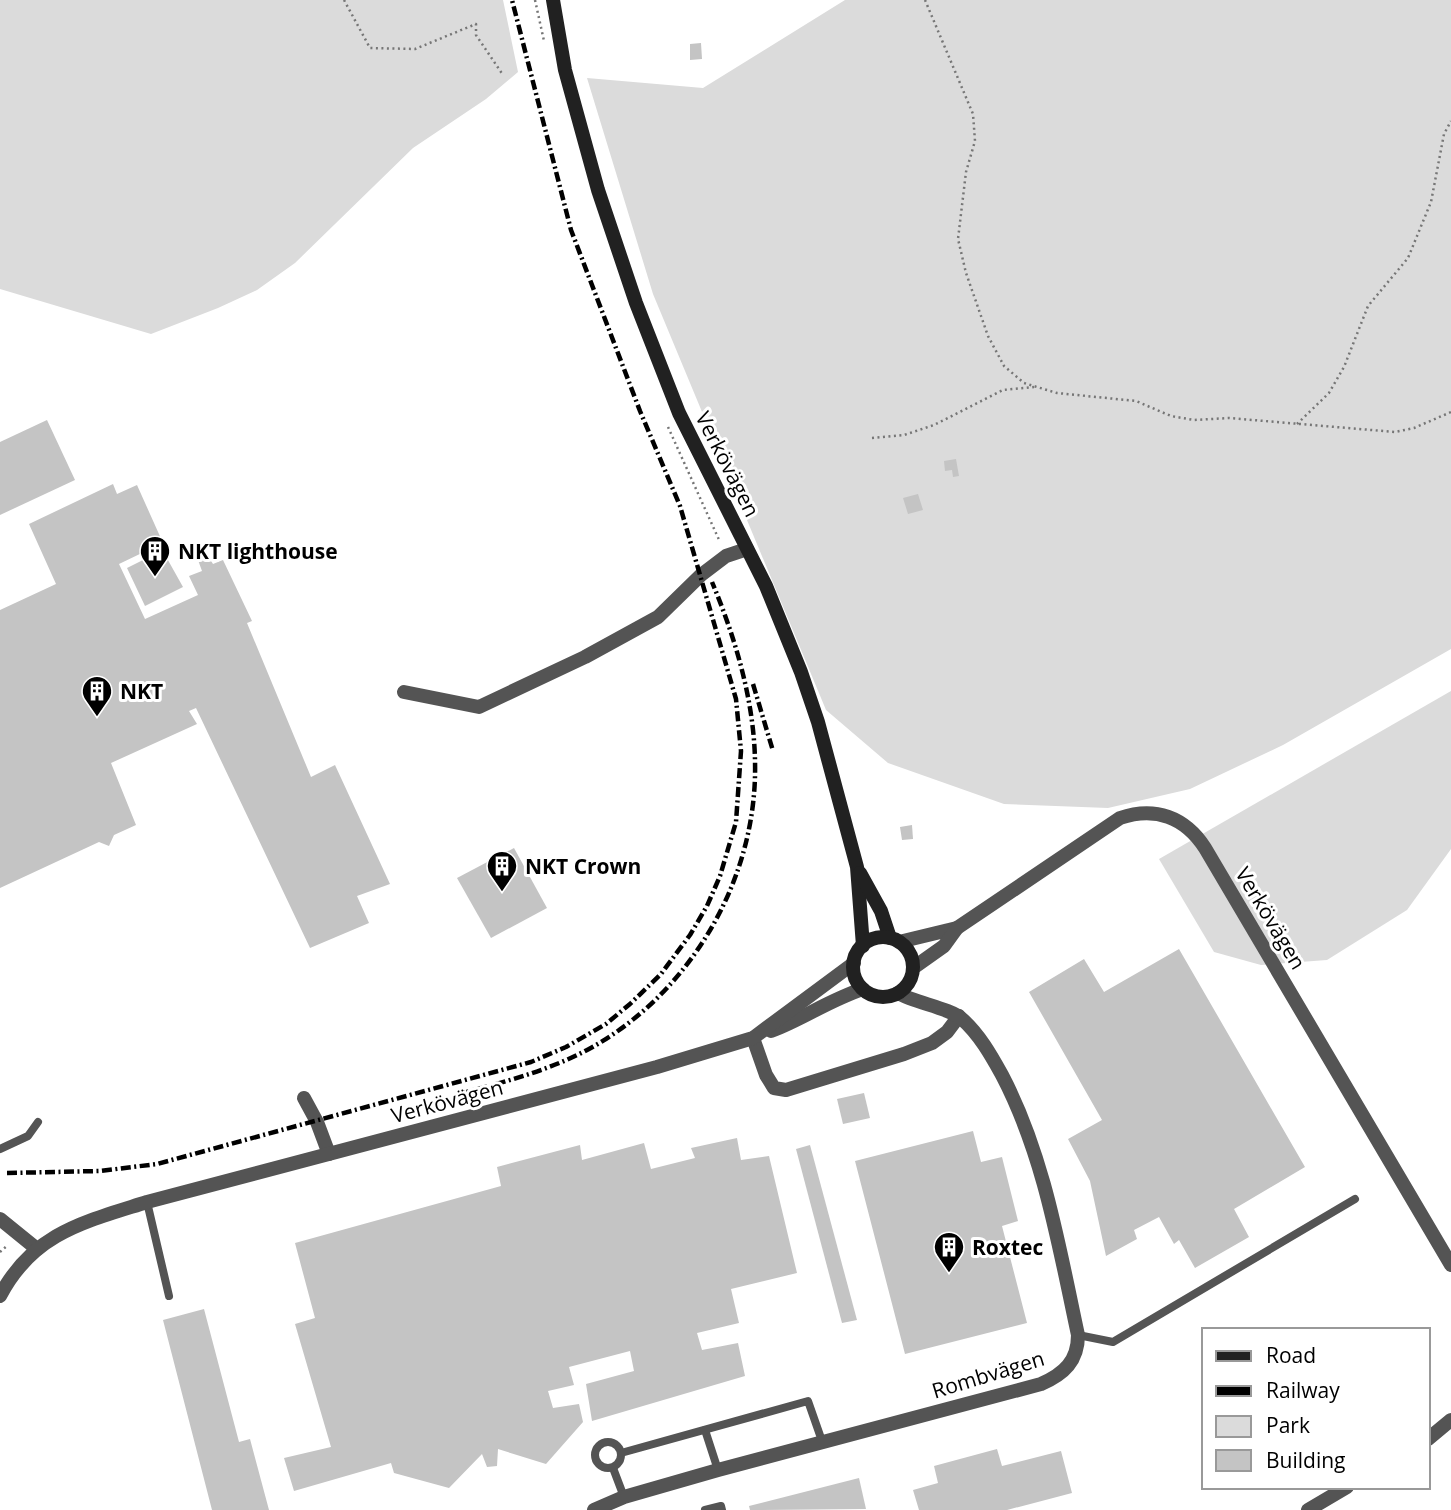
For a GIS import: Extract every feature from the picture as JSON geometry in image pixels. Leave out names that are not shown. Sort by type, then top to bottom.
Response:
[{"type":"main road","name":"Verkövägen","points":[[553,0],[565,70],[598,190],[636,303],[679,413],[766,586],[801,671],[818,722],[857,867],[863,946]]},
{"type":"main road","points":[[857,867],[895,940],[909,953],[913,968]]},
{"type":"main road","name":"Verkövägen","points":[[853,963],[863,946],[876,938],[895,940]]},
{"type":"main road","points":[[853,963],[855,978],[863,989],[880,997],[898,993]]},
{"type":"main road","name":"Verkövägen","points":[[898,993],[909,982],[913,968]]},
{"type":"street","points":[[404,692],[480,707],[585,657],[657,617],[701,575],[726,556],[747,549]]},
{"type":"street","name":"Verkövägen","points":[[913,968],[943,946],[957,928],[1119,818],[1150,812],[1182,822],[1191,829],[1205,848],[1451,1265]]},
{"type":"street","name":"Verkövägen","points":[[895,940],[957,928]]},
{"type":"street","name":"Verkövägen","points":[[0,1296],[9,1278],[37,1249],[79,1223],[147,1202],[657,1067],[753,1038],[853,963]]},
{"type":"street","points":[[863,989],[823,1004],[789,1025],[753,1038],[766,1075],[774,1088],[786,1090],[904,1054],[932,1043],[947,1032],[960,1016],[912,1001],[898,993]]},
{"type":"street","name":"Rombvägen","points":[[601,1508],[624,1497],[718,1470],[1041,1384],[1069,1367],[1078,1347],[1078,1335],[1056,1235],[1033,1149],[1020,1110],[987,1049],[960,1016]]},
{"type":"street","points":[[304,1098],[329,1154]]},
{"type":"street","points":[[0,1219],[37,1249]]},
{"type":"street","points":[[1430,1436],[1451,1420]]},
{"type":"street","points":[[1308,1510],[1344,1489]]},
{"type":"lane","points":[[0,1149],[28,1136],[38,1122]]},
{"type":"lane","points":[[1078,1335],[1113,1342],[1355,1199]]},
{"type":"lane","points":[[147,1202],[169,1296]]},
{"type":"lane","points":[[621,1453],[807,1401],[822,1441]]},
{"type":"lane","points":[[705,1430],[718,1470]]},
{"type":"lane","points":[[603,1443],[612,1443],[621,1453],[620,1462],[613,1468],[604,1469],[594,1458],[596,1448],[603,1443]]},
{"type":"lane","points":[[613,1468],[624,1497]]},
{"type":"lane","points":[[705,1510],[721,1506],[722,1510]]},
{"type":"path","points":[[344,0],[370,48],[415,49],[476,24],[476,36],[503,75]]},
{"type":"path","points":[[925,0],[973,114],[975,141],[966,172],[958,239],[966,273],[988,336],[1004,366],[1024,383],[1057,393],[1136,401],[1171,416],[1194,420],[1229,418],[1395,432],[1414,428],[1451,412]]},
{"type":"path","points":[[1297,424],[1329,393],[1344,367],[1368,306],[1408,258],[1431,202],[1444,134],[1451,121]]},
{"type":"path","points":[[872,438],[904,435],[934,425],[1003,390],[1037,387]]},
{"type":"green space","points":[[0,0],[503,0],[518,72],[486,99],[413,148],[295,263],[257,290],[151,334],[0,289]]},
{"type":"green space","points":[[845,0],[1451,0],[1451,649],[1283,745],[1190,789],[1108,808],[1004,804],[888,763],[826,710],[653,294],[587,78],[703,88]]},
{"type":"green space","points":[[1451,691],[1451,849],[1407,910],[1327,960],[1261,965],[1214,952],[1159,859]]},
{"type":"building","points":[[701,43],[702,59],[690,60],[690,44]]},
{"type":"building","points":[[47,420],[75,480],[0,515],[0,442]]},
{"type":"building","points":[[956,459],[959,476],[953,477],[952,470],[945,471],[944,461]]},
{"type":"building","name":"NKT","points":[[113,484],[117,494],[137,485],[167,552],[164,553],[183,587],[145,606],[127,568],[147,558],[144,552],[119,564],[145,619],[198,595],[189,576],[202,571],[198,560],[208,556],[213,564],[223,560],[252,621],[247,623],[311,777],[335,765],[390,884],[357,896],[369,923],[310,948],[196,708],[189,711],[197,724],[111,763],[136,825],[114,835],[109,846],[99,842],[0,888],[0,610],[56,584],[29,524]]},
{"type":"building","points":[[918,494],[923,510],[908,514],[903,498]]},
{"type":"building","points":[[912,825],[913,839],[902,840],[900,827]]},
{"type":"building","name":"NKT Crown","points":[[514,848],[547,908],[491,938],[457,878]]},
{"type":"building","points":[[1179,949],[1305,1167],[1234,1209],[1249,1237],[1195,1268],[1179,1240],[1174,1244],[1159,1217],[1134,1230],[1137,1239],[1106,1256],[1090,1181],[1068,1139],[1102,1120],[1029,992],[1084,959],[1104,992]]},
{"type":"building","points":[[864,1093],[870,1118],[843,1124],[837,1099]]},
{"type":"building","name":"Roxtec","points":[[973,1131],[981,1162],[1002,1157],[1018,1221],[1002,1226],[1027,1323],[905,1354],[855,1161]]},
{"type":"building","points":[[737,1138],[741,1160],[769,1156],[797,1273],[731,1289],[739,1323],[697,1333],[702,1350],[738,1343],[745,1376],[592,1421],[586,1384],[634,1371],[630,1351],[569,1367],[574,1385],[548,1391],[553,1408],[579,1404],[583,1422],[546,1464],[498,1449],[497,1466],[487,1467],[482,1454],[449,1488],[394,1473],[391,1463],[294,1491],[284,1458],[331,1447],[295,1324],[315,1318],[295,1243],[501,1186],[497,1167],[580,1145],[582,1160],[644,1143],[651,1169],[695,1158],[691,1148]]},
{"type":"building","points":[[810,1145],[857,1320],[842,1323],[796,1149]]},
{"type":"building","points":[[204,1309],[239,1442],[250,1439],[269,1510],[212,1510],[163,1320]]},
{"type":"building","points":[[997,1449],[1002,1466],[1061,1451],[1072,1493],[1007,1510],[919,1510],[913,1490],[938,1483],[934,1466]]},
{"type":"building","points":[[859,1478],[866,1509],[750,1510],[749,1506]]},
{"type":"railway","points":[[7,1173],[100,1171],[157,1164],[531,1062],[566,1047],[606,1024],[661,974],[690,935],[720,876],[736,822],[741,751],[736,699],[680,506],[640,411],[571,230],[512,0]]},
{"type":"railway","points":[[459,1094],[558,1064],[589,1049],[626,1025],[658,997],[687,964],[711,928],[731,889],[745,847],[753,805],[754,738],[742,669],[712,582]]},
{"type":"railway","points":[[753,684],[773,751]]},
{"type":"place","name":"NKT lighthouse","points":[[155,578]]},
{"type":"place","name":"NKT","points":[[97,718]]},
{"type":"place","name":"NKT Crown","points":[[502,893]]},
{"type":"place","name":"Roxtec","points":[[949,1274]]}]
